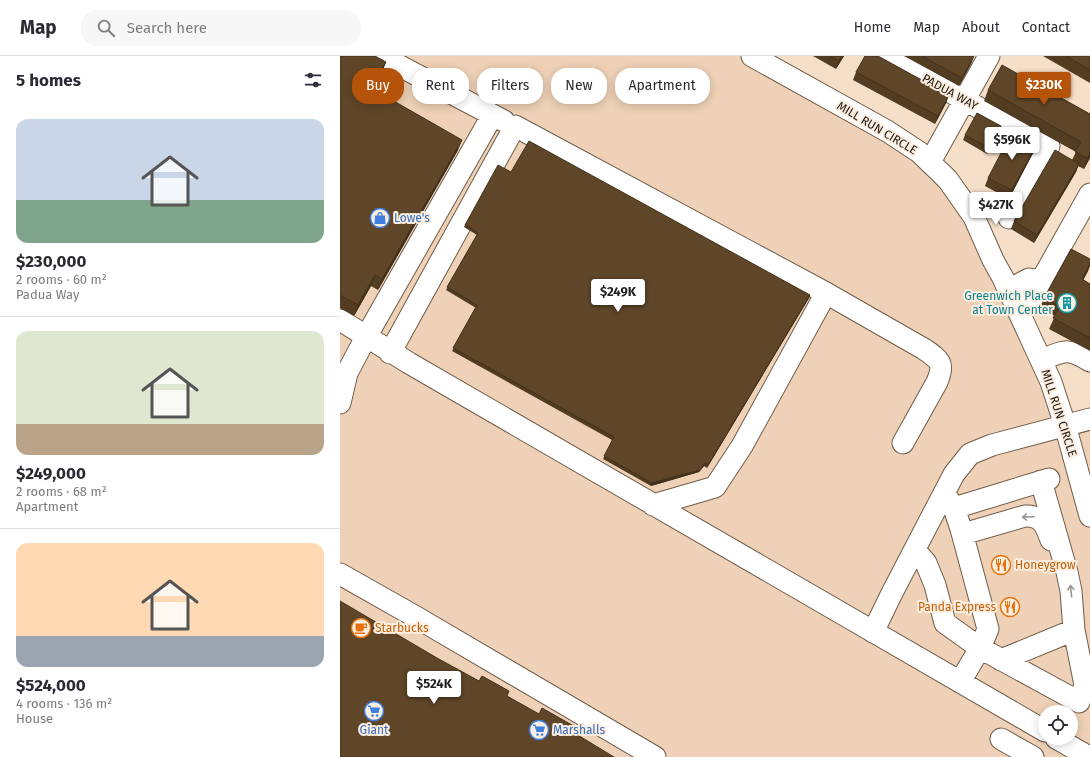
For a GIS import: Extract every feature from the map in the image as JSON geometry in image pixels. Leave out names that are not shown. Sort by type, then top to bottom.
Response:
[{"type":"street","points":[[381,56],[492,116],[515,126],[826,293],[935,356],[941,363],[941,373],[903,443]]},
{"type":"street","name":"MILL RUN CIRCLE","points":[[752,56],[887,131],[919,152],[948,180],[974,216],[993,260],[1051,382],[1065,425],[1090,516]]},
{"type":"street","name":"PADUA WAY","points":[[884,56],[1049,146],[1009,218]]},
{"type":"street","points":[[930,162],[989,56]]},
{"type":"street","points":[[340,403],[347,373],[366,337],[492,116]]},
{"type":"street","points":[[390,352],[515,126]]},
{"type":"street","points":[[1012,298],[1037,294],[1041,281],[1090,194]]},
{"type":"street","points":[[653,505],[715,487],[742,446],[826,293]]},
{"type":"street","points":[[340,320],[390,352],[1038,727]]},
{"type":"street","points":[[1041,360],[1064,352],[1070,352],[1090,361]]},
{"type":"street","points":[[873,632],[915,550],[949,501],[954,474],[970,454],[992,445],[1090,419]]},
{"type":"street","points":[[915,550],[926,563],[935,585],[945,623],[980,648],[1078,702],[1085,685],[1074,630],[1071,591],[1045,480],[949,501]]},
{"type":"street","points":[[949,501],[963,534],[988,629],[980,648],[960,682]]},
{"type":"street","points":[[963,534],[1024,516],[1032,516],[1038,518],[1047,528],[1055,554],[1066,566]]},
{"type":"street","points":[[340,574],[416,616],[654,757]]},
{"type":"street","points":[[1001,660],[1074,630]]},
{"type":"street","points":[[1002,738],[1033,757]]},
{"type":"street","points":[[1068,745],[1089,757]]},
{"type":"shaded area","points":[[340,56],[774,56],[892,121],[920,140],[953,171],[968,188],[983,213],[1044,342],[1060,377],[1070,406],[1075,412],[1090,412],[1090,757],[340,757]]},
{"type":"building","name":"Lowe's","points":[[340,56],[375,56],[386,62],[383,68],[352,68],[352,104],[399,104],[462,140],[382,279],[375,275],[358,305],[340,295]]},
{"type":"building","points":[[830,56],[842,56],[839,61]]},
{"type":"building","points":[[865,56],[878,56],[949,95],[938,116],[856,72]]},
{"type":"building","points":[[922,56],[974,56],[962,78]]},
{"type":"building","points":[[1066,56],[1090,56],[1090,70]]},
{"type":"building","points":[[1002,65],[1090,114],[1090,154],[1087,158],[1075,152],[1081,142],[988,90]]},
{"type":"building","points":[[977,113],[1001,126],[989,148],[965,135]]},
{"type":"building","points":[[1012,132],[1036,145],[1012,190],[988,178]]},
{"type":"building","points":[[529,141],[810,295],[708,465],[705,463],[700,470],[652,483],[604,456],[614,437],[453,348],[477,305],[447,287],[478,233],[465,225],[498,165],[511,172]]},
{"type":"building","points":[[1055,150],[1079,164],[1037,235],[1014,221]]},
{"type":"building","name":"Greenwich Place at Town Center","points":[[1071,249],[1090,259],[1090,264],[1082,279],[1090,284],[1090,338],[1053,318],[1060,306],[1044,298]]},
{"type":"building","points":[[340,601],[479,681],[482,676],[509,691],[507,696],[539,714],[542,708],[579,729],[576,734],[614,757],[340,757]]},
{"type":"place","name":"Lowe's","points":[[380,218]]},
{"type":"place","name":"Greenwich Place at Town Center","points":[[1067,303]]},
{"type":"place","name":"Honeygrow","points":[[1001,565]]},
{"type":"place","name":"Panda Express","points":[[1010,607]]},
{"type":"place","name":"Starbucks","points":[[361,628]]},
{"type":"place","name":"Giant","points":[[374,711]]},
{"type":"place","name":"Marshalls","points":[[539,730]]}]
